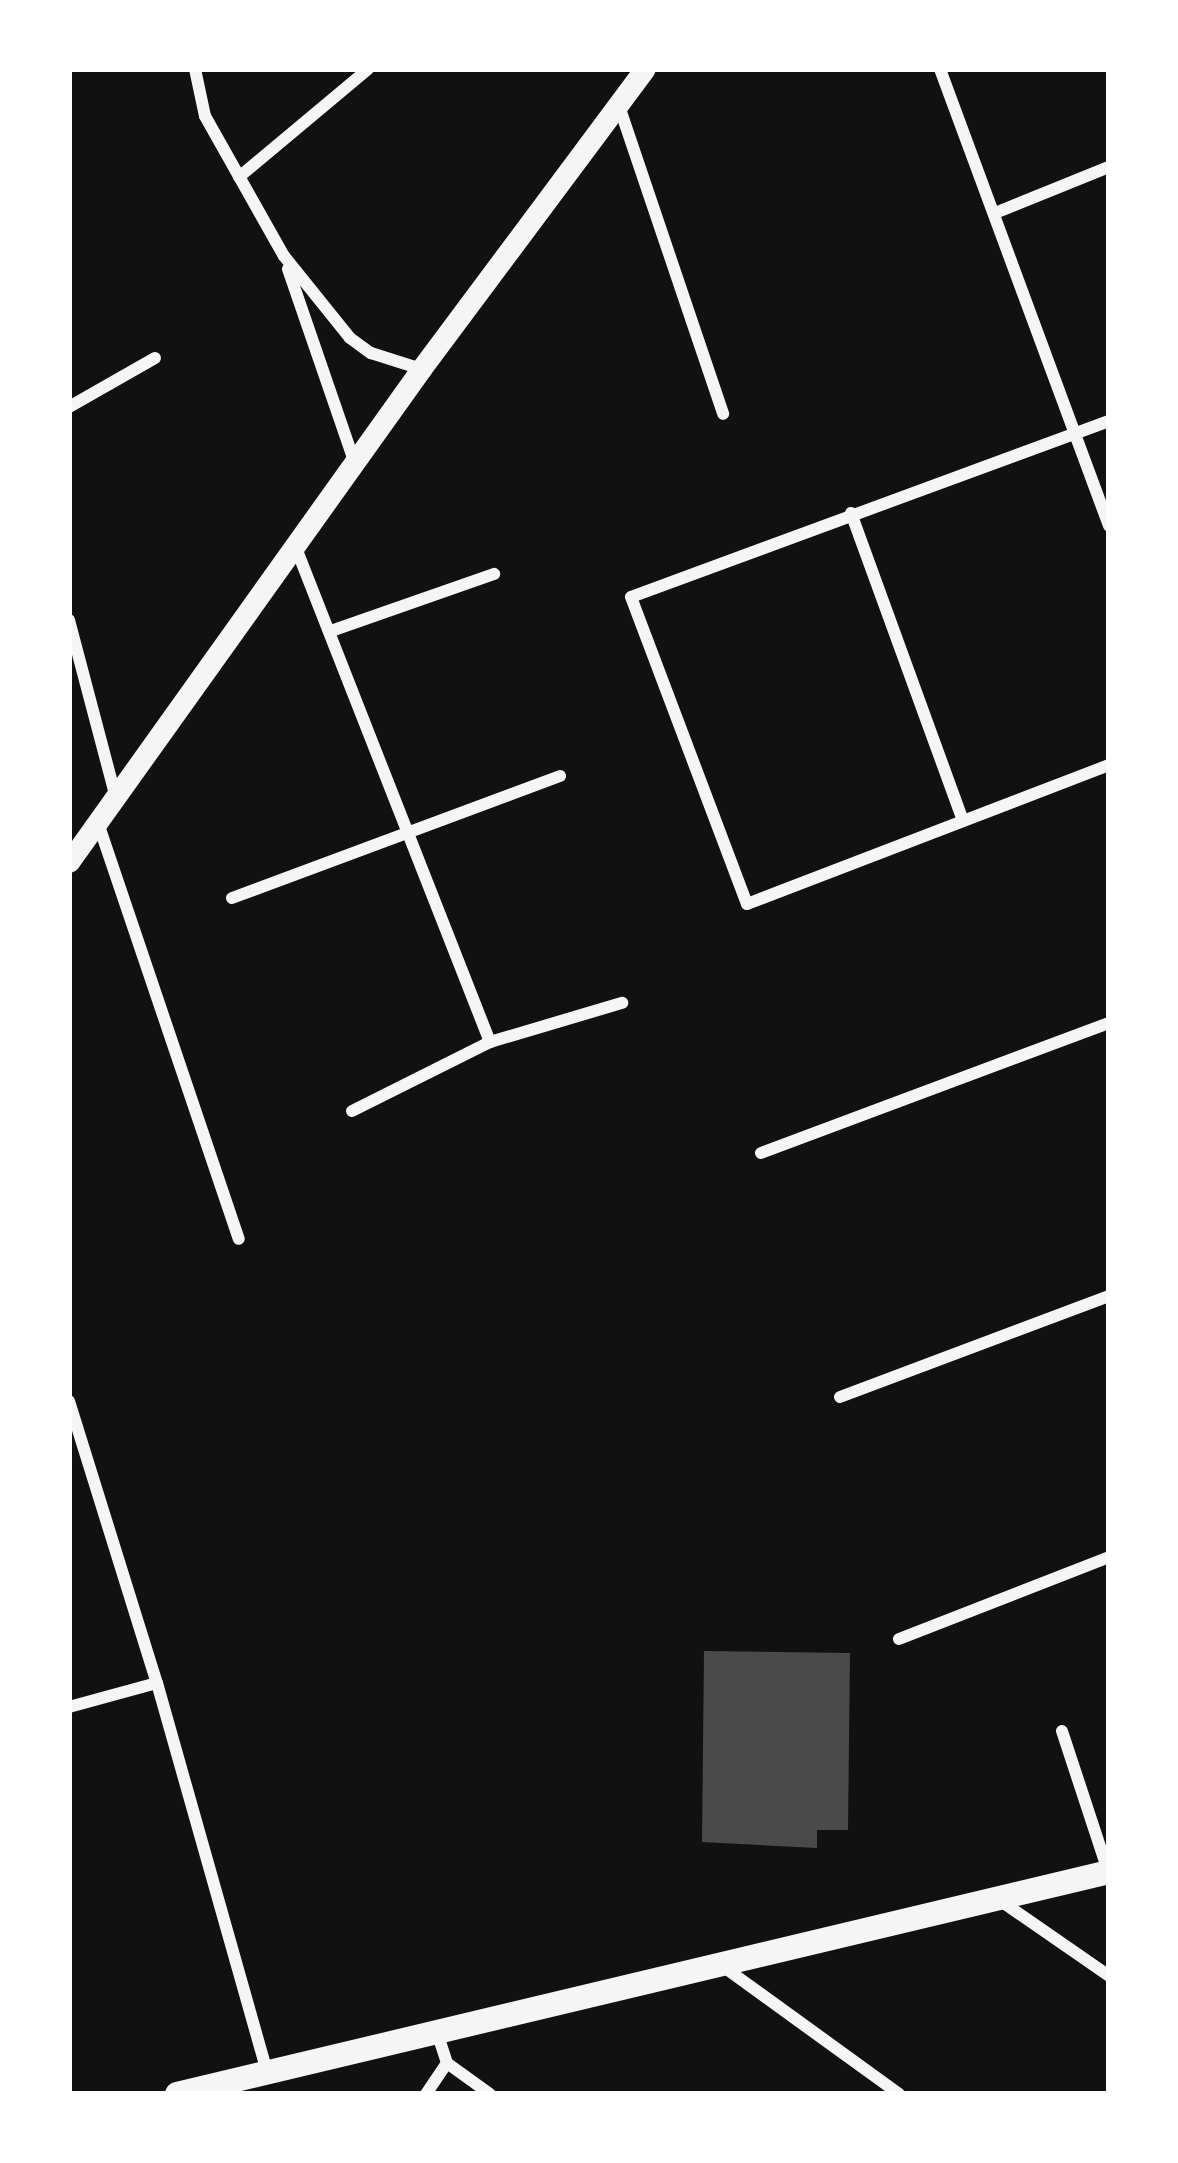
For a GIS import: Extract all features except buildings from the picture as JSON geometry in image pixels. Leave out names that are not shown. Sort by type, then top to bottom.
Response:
[{"type":"main road","points":[[177,2094],[1109,1872]]},
{"type":"street","points":[[195,69],[205,116],[284,256],[350,338],[371,353],[422,369]]},
{"type":"street","points":[[239,177],[368,69]]},
{"type":"street","points":[[69,862],[422,369],[645,69]]},
{"type":"street","points":[[940,69],[1109,526]]},
{"type":"street","points":[[618,105],[723,414]]},
{"type":"street","points":[[995,213],[1109,167]]},
{"type":"street","points":[[284,256],[355,464]]},
{"type":"street","points":[[69,407],[155,358]]},
{"type":"street","points":[[1109,421],[631,598],[747,904],[1109,765]]},
{"type":"street","points":[[851,513],[963,820]]},
{"type":"street","points":[[296,548],[490,1042]]},
{"type":"street","points":[[332,631],[494,574]]},
{"type":"street","points":[[69,620],[116,800]]},
{"type":"street","points":[[232,898],[560,776]]},
{"type":"street","points":[[98,823],[238,1239]]},
{"type":"street","points":[[352,1111],[490,1042],[622,1003]]},
{"type":"street","points":[[761,1153],[1109,1023]]},
{"type":"street","points":[[840,1397],[1109,1296]]},
{"type":"street","points":[[69,1401],[157,1683],[267,2073]]},
{"type":"street","points":[[899,1639],[1109,1557]]},
{"type":"street","points":[[69,1707],[157,1683]]},
{"type":"street","points":[[1062,1731],[1109,1872]]},
{"type":"street","points":[[998,1899],[1109,1976]]},
{"type":"street","points":[[720,1965],[899,2094]]},
{"type":"street","points":[[437,2032],[447,2063],[490,2094]]},
{"type":"street","points":[[426,2094],[447,2063]]}]
